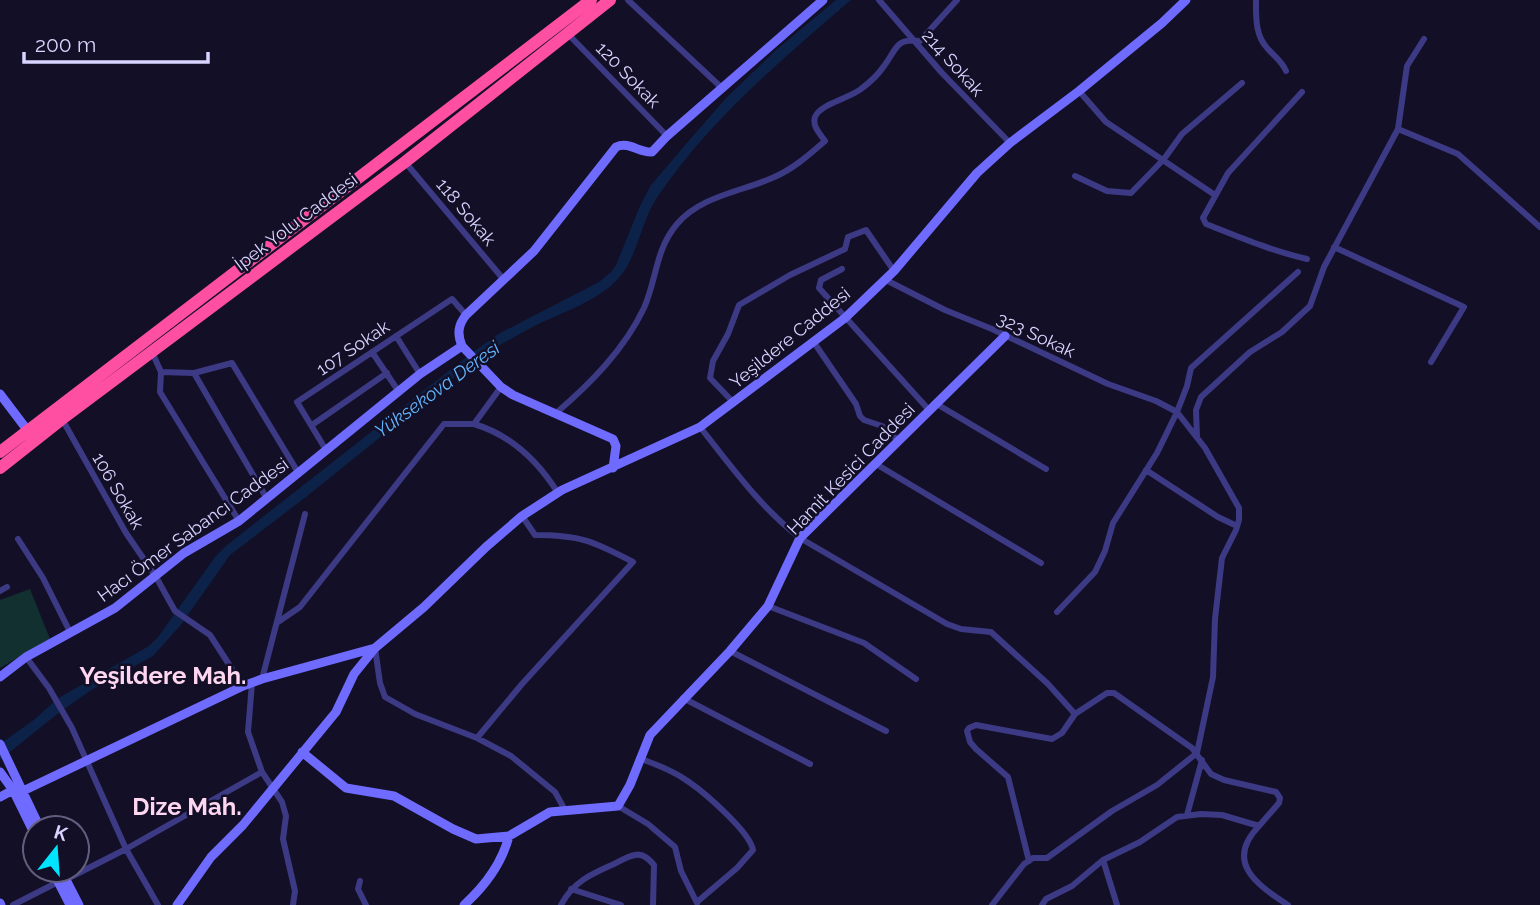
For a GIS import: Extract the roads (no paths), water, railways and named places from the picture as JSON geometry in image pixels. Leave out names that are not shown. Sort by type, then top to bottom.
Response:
[{"type":"highway","name":"İpek Yolu Caddesi","points":[[0,452],[591,0]]},
{"type":"highway","name":"İpek Yolu Caddesi","points":[[0,468],[405,162],[610,0]]},
{"type":"street","points":[[628,0],[723,89]]},
{"type":"street","points":[[613,468],[616,446],[613,439],[500,387],[464,349],[458,331],[466,315],[534,251],[616,147],[627,145],[649,153],[655,150],[667,136],[823,0]]},
{"type":"street","name":"214 Sokak","points":[[879,0],[1010,143]]},
{"type":"street","points":[[555,414],[581,393],[628,338],[645,305],[661,246],[676,225],[701,204],[774,177],[815,150],[825,141],[815,126],[815,116],[822,108],[858,92],[884,68],[897,45],[913,39],[920,41],[957,0]]},
{"type":"street","points":[[1256,0],[1256,25],[1262,42],[1283,63],[1286,71]]},
{"type":"street","name":"Yeşildere Caddesi","points":[[375,648],[424,607],[522,516],[558,493],[700,427],[845,318],[894,271],[977,173],[1010,143],[1162,23],[1183,1]]},
{"type":"street","name":"120 Sokak","points":[[568,34],[667,136]]},
{"type":"street","points":[[1197,436],[1196,410],[1201,397],[1250,352],[1282,332],[1310,306],[1324,267],[1398,129],[1407,66],[1424,39]]},
{"type":"street","points":[[1075,176],[1107,191],[1132,193],[1164,159],[1182,134],[1242,83]]},
{"type":"street","points":[[1079,91],[1106,122],[1215,195]]},
{"type":"street","points":[[1302,92],[1228,173],[1203,218],[1206,224],[1283,253],[1307,259]]},
{"type":"street","points":[[1398,129],[1464,158],[1540,228]]},
{"type":"street","name":"118 Sokak","points":[[405,162],[504,280]]},
{"type":"street","points":[[734,403],[710,379],[713,361],[728,334],[739,305],[790,275],[845,249],[848,237],[866,230],[894,271]]},
{"type":"street","points":[[1334,247],[1464,307],[1432,362]]},
{"type":"street","points":[[842,269],[821,280],[819,288],[932,407],[1046,469]]},
{"type":"street","points":[[1057,612],[1095,572],[1105,551],[1113,523],[1146,470],[1177,412],[1191,368],[1297,272]]},
{"type":"street","name":"323 Sokak","points":[[884,279],[945,310],[1108,384],[1156,401],[1177,412]]},
{"type":"street","name":"107 Sokak","points":[[326,450],[297,402],[452,299],[466,315]]},
{"type":"street","points":[[396,336],[420,374]]},
{"type":"street","name":"Hamit Kesici Caddesi","points":[[618,806],[656,726],[730,651],[768,606],[800,538],[1005,336]]},
{"type":"street","points":[[813,341],[856,404],[860,416],[882,426],[899,441]]},
{"type":"street","name":"Hacı Ömer Sabancı Caddesi","points":[[0,677],[26,657],[115,608],[184,552],[239,521],[420,374],[464,349]]},
{"type":"street","points":[[152,351],[160,372],[160,392],[239,521]]},
{"type":"street","points":[[372,352],[399,392]]},
{"type":"street","points":[[160,372],[194,373],[232,363],[299,474]]},
{"type":"street","points":[[194,373],[267,499]]},
{"type":"street","points":[[312,425],[387,373]]},
{"type":"street","points":[[474,424],[500,387]]},
{"type":"street","points":[[0,394],[28,431]]},
{"type":"street","points":[[992,905],[1029,861],[1047,858],[1112,811],[1157,785],[1197,753],[1213,677],[1214,619],[1222,558],[1237,526],[1239,508],[1197,436],[1177,412]]},
{"type":"street","name":"106 Sokak","points":[[62,419],[126,533],[175,611],[209,635],[247,685]]},
{"type":"street","points":[[278,622],[300,607],[444,424],[474,424],[492,429],[508,438],[548,477],[558,493]]},
{"type":"street","points":[[700,427],[754,494],[800,538],[947,624],[961,629],[985,629],[991,632],[1048,684],[1074,714]]},
{"type":"street","points":[[876,464],[1041,562]]},
{"type":"street","points":[[1146,470],[1218,517],[1237,526]]},
{"type":"street","points":[[262,679],[305,514]]},
{"type":"street","points":[[477,738],[522,684],[633,562],[599,544],[577,537],[535,535],[522,516]]},
{"type":"street","points":[[18,539],[43,578],[70,632]]},
{"type":"street","points":[[284,601],[300,607]]},
{"type":"street","points":[[768,606],[864,643],[916,680]]},
{"type":"street","points":[[0,797],[262,679],[375,648]]},
{"type":"street","points":[[375,648],[385,697],[415,714],[477,738],[511,756],[555,792],[565,810]]},
{"type":"street","points":[[177,905],[211,857],[243,825],[336,712],[354,674],[375,648]]},
{"type":"street","points":[[730,651],[886,731]]},
{"type":"street","points":[[26,657],[49,688],[72,728],[126,849],[158,905]]},
{"type":"street","points":[[247,685],[248,732],[262,772],[282,802],[286,816],[283,839],[295,891],[293,905]]},
{"type":"street","points":[[1029,861],[1008,777],[976,749],[970,742],[967,731],[976,725],[1052,739],[1062,733],[1074,714],[1108,693],[1114,693],[1197,753],[1211,775],[1271,790],[1279,795],[1279,803],[1248,837],[1244,862],[1256,883],[1287,905]]},
{"type":"street","points":[[683,698],[810,764]]},
{"type":"street","points":[[0,744],[27,814]]},
{"type":"street","points":[[302,752],[346,788],[394,796],[476,839],[509,836],[550,812],[618,806],[648,824],[675,847],[681,871],[697,903],[737,868],[753,850],[752,842],[691,783],[639,758]]},
{"type":"street","points":[[1187,815],[1202,760]]},
{"type":"street","points":[[0,772],[18,791],[32,814]]},
{"type":"street","points":[[91,866],[262,772]]},
{"type":"street","points":[[1042,905],[1046,899],[1072,886],[1103,860],[1140,842],[1177,817],[1222,816],[1259,826]]},
{"type":"street","points":[[464,905],[487,881],[506,849],[509,836]]},
{"type":"street","points":[[561,905],[571,889],[593,873],[636,854],[646,857],[654,865],[653,905]]},
{"type":"street","points":[[1103,860],[1117,905]]},
{"type":"street","points":[[360,881],[358,889],[366,905]]},
{"type":"street","points":[[13,905],[56,884]]},
{"type":"street","points":[[63,884],[70,905]]},
{"type":"street","points":[[64,884],[79,905]]},
{"type":"street","points":[[571,889],[621,905]]},
{"type":"water","name":"Yüksekova Deresi","points":[[836,0],[851,0],[723,116],[678,168],[652,206],[629,263],[615,282],[584,303],[501,345],[460,373],[230,555],[180,626],[153,656],[93,689],[0,760],[0,744],[57,699],[149,646],[215,557],[227,545],[473,352],[500,333],[599,282],[611,272],[651,185],[727,97],[777,49]]},
{"type":"district","name":"Yeşildere Mah.","points":[[163,676]]},
{"type":"district","name":"Dize Mah.","points":[[187,807]]}]
